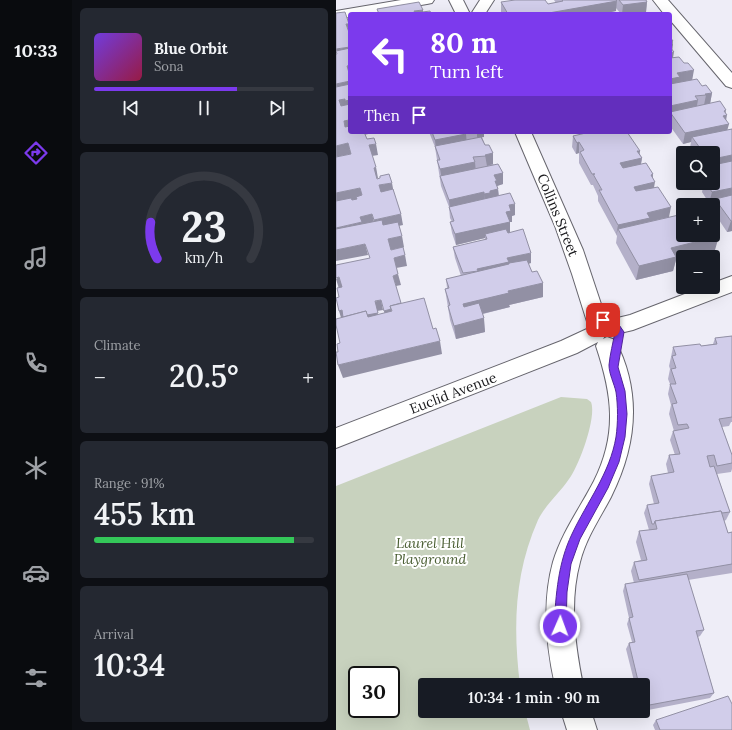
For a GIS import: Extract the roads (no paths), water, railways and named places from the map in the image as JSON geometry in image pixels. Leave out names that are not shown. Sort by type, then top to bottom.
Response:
[{"type":"street","points":[[354,12],[427,0]]},
{"type":"street","points":[[456,0],[462,12]]},
{"type":"street","points":[[479,12],[487,0]]},
{"type":"street","points":[[660,0],[670,12]]},
{"type":"street","points":[[336,15],[348,13]]},
{"type":"street","points":[[672,14],[732,83]]},
{"type":"street","name":"Collins Street","points":[[524,134],[557,211],[591,299],[611,336],[620,391],[622,414],[620,437],[614,462],[603,488],[576,537],[566,564],[561,592],[560,626],[564,663],[567,678]]},
{"type":"street","name":"Euclid Avenue","points":[[336,438],[569,347],[611,336],[732,284]]},
{"type":"street","points":[[578,718],[582,730]]},
{"type":"park label","name":"Laurel Hill Playground","points":[[430,552]]}]
